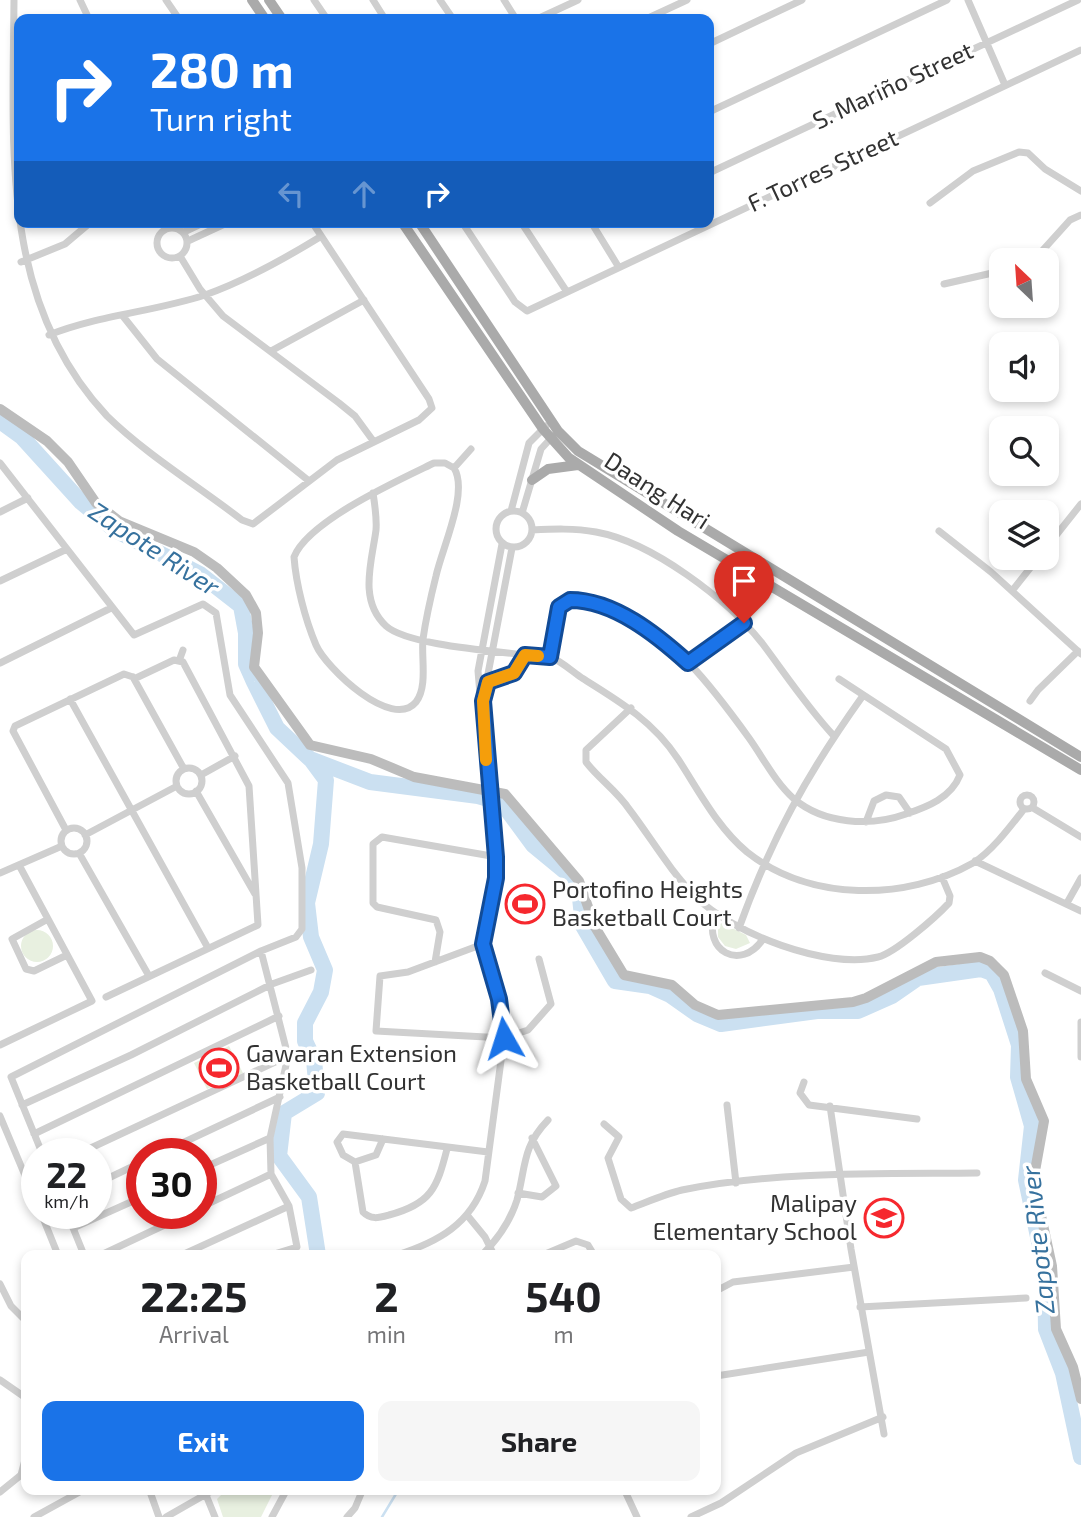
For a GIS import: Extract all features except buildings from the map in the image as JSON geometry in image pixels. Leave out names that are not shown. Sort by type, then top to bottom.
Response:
[{"type":"main road","name":"Daang Hari","points":[[406,228],[542,429],[1081,770]]},
{"type":"main road","name":"Daang Hari","points":[[423,228],[551,420],[554,435],[578,464],[678,531],[1081,757]]},
{"type":"main road","points":[[532,480],[548,469],[578,464]]},
{"type":"street","points":[[548,14],[578,0]]},
{"type":"street","points":[[657,14],[687,0]]},
{"type":"street","points":[[714,42],[802,0]]},
{"type":"street","points":[[714,110],[947,0]]},
{"type":"street","points":[[968,0],[1005,85]]},
{"type":"street","name":"S. Mariño Street","points":[[714,171],[1078,0]]},
{"type":"street","name":"F. Torres Street","points":[[714,221],[1081,50]]},
{"type":"street","points":[[930,203],[973,171],[1019,152],[1028,153],[1045,169],[1081,191]]},
{"type":"street","points":[[14,198],[14,223]]},
{"type":"street","points":[[1045,248],[1070,220],[1081,215]]},
{"type":"street","points":[[15,228],[32,298],[49,335],[91,399],[107,416],[242,520],[253,524],[337,460],[419,419],[432,408],[429,399],[315,228]]},
{"type":"street","points":[[21,261],[65,244],[84,228]]},
{"type":"street","points":[[161,228],[158,249],[168,257],[180,256]]},
{"type":"street","points":[[177,228],[184,232],[188,241]]},
{"type":"street","points":[[184,232],[192,228]]},
{"type":"street","points":[[180,256],[188,241],[216,228]]},
{"type":"street","name":"F. Torres Street","points":[[466,228],[515,302],[527,311],[699,228]]},
{"type":"street","points":[[525,228],[566,292]]},
{"type":"street","points":[[595,228],[618,266]]},
{"type":"street","points":[[49,335],[86,321],[205,295],[251,275],[320,237]]},
{"type":"street","points":[[180,256],[205,295],[223,316],[355,416],[374,442]]},
{"type":"street","points":[[944,284],[989,274]]},
{"type":"street","points":[[271,351],[364,300]]},
{"type":"street","points":[[122,315],[157,359],[309,481]]},
{"type":"street","points":[[0,409],[47,441],[68,462],[96,503],[119,521],[194,552],[217,568],[246,595],[256,613],[258,633],[254,667],[310,745],[371,759],[414,777],[505,794],[579,880],[595,927],[624,975],[672,985],[706,1012],[728,1015],[853,1002],[936,962],[970,957],[990,961],[1004,975],[1013,998],[1023,1031],[1026,1079],[1044,1121],[1035,1171],[1037,1197],[1052,1266],[1056,1329],[1073,1367],[1081,1399]]},
{"type":"street","points":[[511,511],[529,443],[551,420]]},
{"type":"street","points":[[522,513],[541,449],[554,435]]},
{"type":"street","points":[[454,468],[471,449]]},
{"type":"street","points":[[0,463],[134,635],[203,604],[216,613],[230,695],[288,783],[302,868],[300,934],[11,1077],[36,1138]]},
{"type":"street","points":[[434,463],[445,463],[454,468],[460,487],[436,576],[423,641],[421,692],[415,703],[406,709],[393,710],[381,706],[335,673],[325,661],[316,645],[294,557],[302,542],[373,494],[434,463]]},
{"type":"street","points":[[373,494],[376,530],[367,574],[373,601],[386,626],[401,636],[423,641],[550,657],[631,708],[663,740],[717,820],[740,845],[763,862],[798,878],[846,889],[894,890],[942,877],[975,861],[1028,808],[1081,837]]},
{"type":"street","points":[[0,512],[28,499]]},
{"type":"street","points":[[1059,532],[1081,504]]},
{"type":"street","points":[[410,1250],[439,1239],[467,1215],[481,1192],[504,1038],[501,1008],[483,944],[496,878],[496,857],[486,764],[483,701],[478,682],[481,648],[502,544],[495,528],[500,517],[511,511],[522,513],[529,520],[532,530],[526,543],[512,548],[502,544]]},
{"type":"street","points":[[532,530],[568,528],[598,532],[632,544],[694,580],[744,623],[808,709],[834,736]]},
{"type":"street","points":[[939,531],[1079,652],[1038,690],[1030,701]]},
{"type":"street","points":[[483,701],[512,548]]},
{"type":"street","points":[[0,581],[67,549]]},
{"type":"street","points":[[1012,592],[1029,570]]},
{"type":"street","points":[[550,657],[559,607],[563,602],[579,600],[624,616],[668,645],[688,663],[794,799],[836,818],[866,822],[910,813],[926,807],[950,792],[960,775],[946,749],[839,680]]},
{"type":"street","points":[[0,663],[111,608]]},
{"type":"street","points":[[688,663],[744,623]]},
{"type":"street","points":[[179,661],[183,650]]},
{"type":"street","points":[[488,682],[514,673],[525,655]]},
{"type":"street","points":[[66,831],[13,731],[15,726],[124,674],[133,677],[174,660],[183,662],[249,786],[258,925],[106,997]]},
{"type":"street","points":[[133,677],[184,769]]},
{"type":"street","points":[[739,928],[763,862],[794,799],[862,697]]},
{"type":"street","points":[[70,699],[208,948]]},
{"type":"street","points":[[631,708],[586,750],[586,762],[629,808],[666,864],[715,914],[739,928],[763,939],[820,956],[881,957],[949,902],[950,896],[942,877]]},
{"type":"street","points":[[201,775],[235,756]]},
{"type":"street","points":[[184,769],[195,769],[201,775],[202,783],[197,791],[187,793],[177,786],[177,777],[184,769]]},
{"type":"street","points":[[85,835],[177,786]]},
{"type":"street","points":[[197,791],[256,896]]},
{"type":"street","points":[[866,822],[874,801],[886,795],[899,797],[910,813]]},
{"type":"street","points":[[79,852],[67,852],[62,846],[61,838],[66,831],[74,828],[85,835]]},
{"type":"street","points":[[79,852],[86,843],[85,835]]},
{"type":"street","points":[[435,962],[440,932],[432,916],[377,907],[373,903],[373,844],[382,837],[496,857]]},
{"type":"street","points":[[0,873],[62,846]]},
{"type":"street","points":[[79,852],[149,976]]},
{"type":"street","points":[[975,861],[1081,911]]},
{"type":"street","points":[[0,1045],[92,1001],[19,865]]},
{"type":"street","points":[[246,878],[254,875]]},
{"type":"street","points":[[1067,903],[1081,878]]},
{"type":"street","points":[[715,914],[711,932],[718,947],[725,952],[741,956],[750,953],[763,939]]},
{"type":"street","points":[[48,919],[12,939],[26,969],[34,971],[67,956]]},
{"type":"street","points":[[483,944],[408,972],[380,975],[376,1031],[504,1038],[528,1030],[551,1004],[539,959]]},
{"type":"street","points":[[261,951],[272,984],[288,1056],[270,1138],[271,1174],[289,1206],[297,1247],[287,1250]]},
{"type":"street","points":[[22,1105],[131,1055],[272,984],[311,970]]},
{"type":"street","points":[[1045,973],[1081,991]]},
{"type":"street","points":[[34,1134],[279,1016]]},
{"type":"street","points":[[1081,1022],[1081,1057]]},
{"type":"street","points":[[112,1138],[288,1056]]},
{"type":"street","points":[[804,1082],[800,1093],[805,1102],[916,1119]]},
{"type":"street","points":[[193,1138],[280,1097]]},
{"type":"street","points":[[727,1105],[736,1183]]},
{"type":"street","points":[[830,1106],[860,1307],[883,1417],[884,1434]]},
{"type":"street","points":[[0,1116],[21,1166]]},
{"type":"street","points":[[486,1250],[504,1229],[518,1193],[532,1138],[548,1120]]},
{"type":"street","points":[[604,1124],[618,1137],[608,1158],[621,1199],[631,1208],[681,1191],[736,1183],[839,1174],[976,1173]]},
{"type":"street","points":[[383,1139],[376,1155],[355,1162],[343,1155],[337,1142],[338,1137],[346,1133],[447,1149],[488,1152]]},
{"type":"street","points":[[217,1162],[270,1138]]},
{"type":"street","points":[[518,1193],[542,1197],[556,1186],[532,1138]]},
{"type":"street","points":[[355,1162],[363,1212],[378,1218],[409,1210],[423,1201],[435,1187],[447,1149]]},
{"type":"street","points":[[217,1199],[271,1174]]},
{"type":"street","points":[[193,1250],[289,1206]]},
{"type":"street","points":[[467,1215],[492,1250]]},
{"type":"street","points":[[47,1229],[56,1250]]},
{"type":"street","points":[[73,1229],[82,1250]]},
{"type":"street","points":[[112,1250],[156,1229]]},
{"type":"street","points":[[555,1250],[576,1241],[588,1245],[590,1250]]},
{"type":"street","points":[[721,1288],[733,1282],[854,1268]]},
{"type":"street","points":[[0,1284],[12,1306],[21,1316]]},
{"type":"street","points":[[860,1307],[1026,1298]]},
{"type":"street","points":[[721,1375],[869,1352]]},
{"type":"street","points":[[0,1380],[21,1395]]},
{"type":"street","points":[[691,1517],[721,1503],[796,1453],[883,1417]]},
{"type":"street","points":[[0,1492],[21,1475]]},
{"type":"street","points":[[34,1517],[75,1495]]},
{"type":"street","points":[[151,1495],[159,1517]]},
{"type":"street","points":[[166,1517],[205,1495],[215,1517]]},
{"type":"street","points":[[272,1517],[284,1495]]},
{"type":"street","points":[[347,1517],[360,1495]]},
{"type":"street","points":[[627,1495],[637,1517]]},
{"type":"green space","points":[[722,923],[746,935],[750,943],[736,949],[725,946],[718,937],[718,925]]},
{"type":"green space","points":[[37,930],[49,934],[53,946],[49,958],[37,962],[25,958],[21,946],[25,934]]},
{"type":"green space","name":"Gawaran Extension Basketball Court","points":[[229,1046],[243,1073],[207,1089],[194,1063]]},
{"type":"green space","points":[[221,1495],[272,1495],[261,1517],[223,1517],[217,1499]]},
{"type":"waterway","name":"Zapote River","points":[[0,421],[22,437],[81,502],[115,530],[200,574],[241,606],[246,633],[246,664],[254,682],[277,728],[310,759],[370,782],[478,796],[502,803],[533,845],[567,873],[580,898],[583,926],[615,981],[650,986],[670,995],[697,1014],[721,1024],[817,1011],[858,1011],[892,996],[918,978],[981,969],[992,973],[1001,989],[1019,1045],[1018,1077],[1032,1126],[1026,1180],[1045,1270],[1046,1329],[1063,1373],[1081,1457]]},
{"type":"waterway","points":[[312,761],[326,780],[321,844],[307,903],[311,937],[325,970],[321,992],[305,1023],[305,1041],[314,1060],[317,1093],[284,1113],[279,1156],[309,1197],[317,1250]]},
{"type":"waterway","points":[[382,1517],[395,1495]]},
{"type":"slow traffic","points":[[486,760],[483,701],[488,682],[514,673],[525,655],[538,656]]},
{"type":"place","name":"Portofino Heights Basketball Court","points":[[525,904]]},
{"type":"place","name":"Gawaran Extension Basketball Court","points":[[219,1068]]},
{"type":"place","name":"Malipay Elementary School","points":[[884,1218]]},
{"type":"route","points":[[504,1038],[503,1016],[483,944],[496,878],[483,701],[488,682],[514,673],[525,655],[550,657],[559,607],[570,600],[588,602],[612,610],[646,629],[688,663],[744,623]]}]
